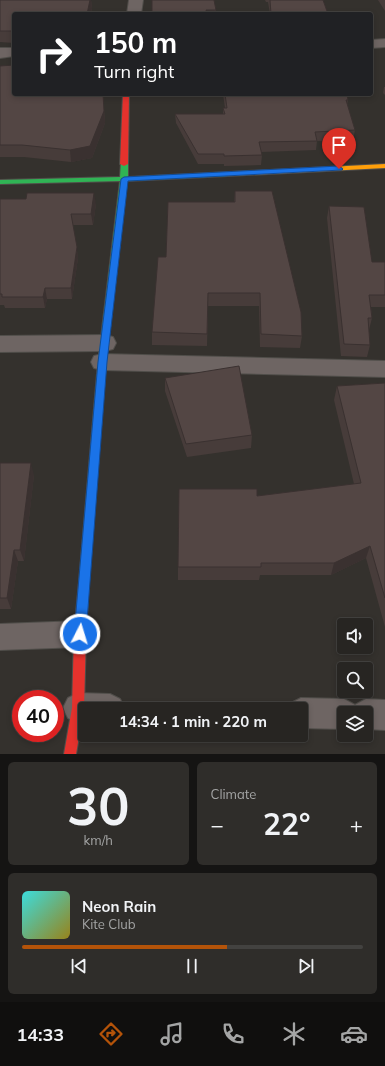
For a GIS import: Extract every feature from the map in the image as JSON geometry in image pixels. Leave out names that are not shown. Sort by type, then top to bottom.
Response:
[{"type":"street","points":[[134,12],[136,0]]},
{"type":"street","points":[[373,44],[385,43]]},
{"type":"street","points":[[0,52],[12,52]]},
{"type":"street","points":[[78,702],[80,634],[104,353],[124,179],[126,96]]},
{"type":"street","points":[[0,182],[124,179],[385,166]]},
{"type":"street","points":[[0,344],[104,353],[385,369]]},
{"type":"street","points":[[0,637],[80,634]]},
{"type":"street","points":[[70,754],[78,708]]},
{"type":"street","points":[[308,713],[337,714]]},
{"type":"street","points":[[373,714],[385,715]]},
{"type":"building","points":[[0,0],[90,0],[87,12],[12,12],[12,31],[0,31]]},
{"type":"building","points":[[152,0],[214,0],[216,10],[206,10],[206,12],[152,12]]},
{"type":"building","points":[[270,0],[323,0],[327,12],[271,12]]},
{"type":"building","points":[[12,65],[12,96],[103,96],[104,111],[90,146],[70,150],[22,145],[0,145],[0,66]]},
{"type":"building","points":[[225,96],[347,96],[348,100],[346,100],[355,130],[315,132],[317,141],[259,142],[262,155],[224,156],[224,154],[198,154],[175,114],[225,114],[223,108],[227,108]]},
{"type":"building","points":[[235,191],[272,191],[301,312],[302,336],[261,334],[260,293],[208,293],[207,334],[152,332],[158,257],[166,257],[168,202],[235,202]]},
{"type":"building","points":[[27,193],[94,193],[91,214],[71,214],[77,247],[71,288],[45,288],[43,297],[2,297],[2,294],[0,294],[0,199],[26,199]]},
{"type":"building","points":[[329,206],[364,207],[372,262],[385,262],[385,295],[369,295],[372,318],[368,318],[370,345],[344,344]]},
{"type":"building","points":[[239,366],[252,435],[186,444],[165,378]]},
{"type":"building","points":[[385,383],[385,598],[370,546],[334,563],[261,563],[261,567],[178,567],[179,489],[257,489],[257,496],[361,483],[337,386]]},
{"type":"building","points":[[0,463],[31,463],[20,550],[14,550],[7,598],[0,598]]},
{"type":"traffic: fast","points":[[84,581],[102,362],[124,179],[124,164]]},
{"type":"traffic: fast","points":[[0,182],[124,179],[228,174]]},
{"type":"traffic: slow","points":[[228,174],[385,166]]},
{"type":"traffic: jam","points":[[124,164],[126,96]]},
{"type":"traffic: jam","points":[[70,754],[78,708],[80,634],[84,581]]},
{"type":"route","points":[[80,634],[102,362],[124,179],[339,169]]}]
